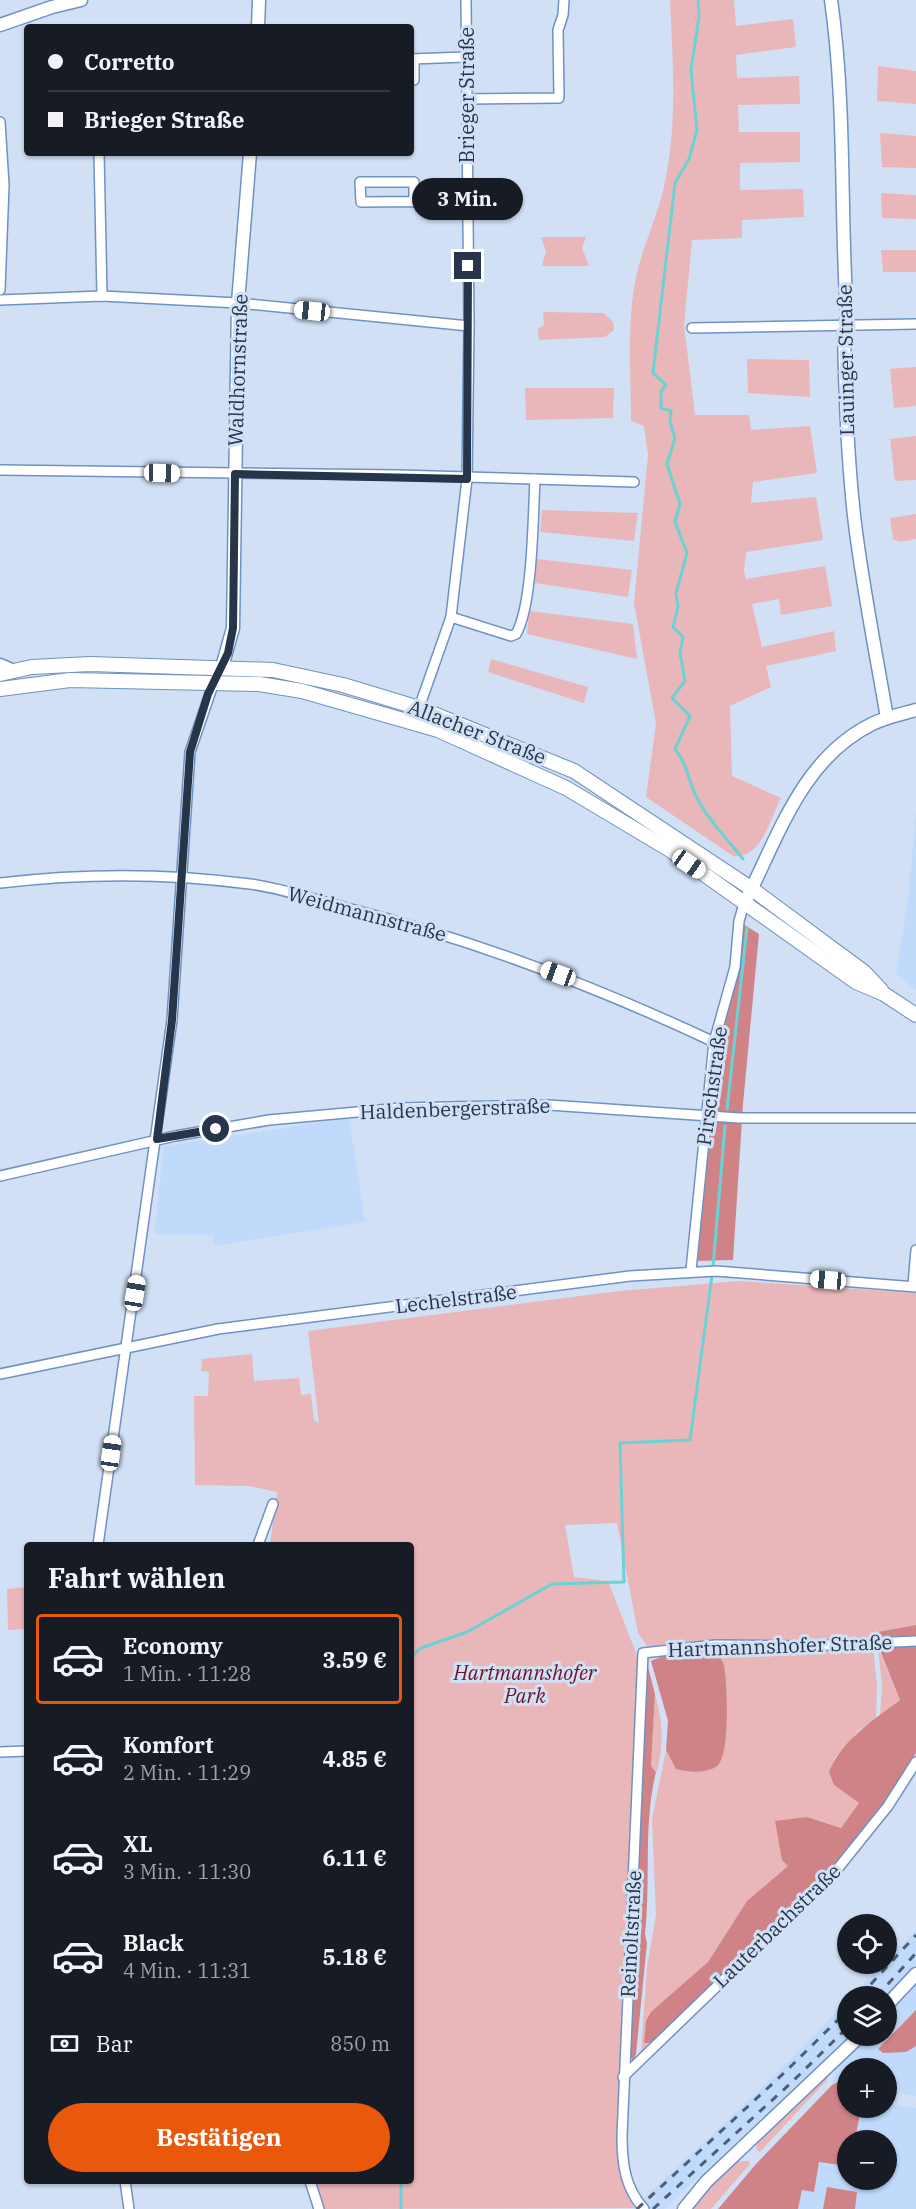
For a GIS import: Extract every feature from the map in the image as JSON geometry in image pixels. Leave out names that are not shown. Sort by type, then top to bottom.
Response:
[{"type":"main road","name":"Allacher Straße","points":[[7,672],[90,664],[222,667],[281,671],[419,708],[574,771],[752,889],[864,972],[884,994]]},
{"type":"main road","name":"Allacher Straße","points":[[0,689],[70,680],[283,687],[414,722],[492,753],[566,788],[670,850],[856,982],[884,994],[916,1015]]},
{"type":"street","points":[[0,25],[52,7],[81,0]]},
{"type":"street","points":[[258,24],[259,0]]},
{"type":"street","name":"Brieger Straße","points":[[414,722],[451,617],[467,479],[469,326],[466,0]]},
{"type":"street","points":[[466,99],[559,99],[558,30],[563,15],[564,0]]},
{"type":"street","name":"Lauinger Straße","points":[[831,0],[839,85],[847,317],[844,327],[846,416],[855,524],[887,718]]},
{"type":"street","points":[[414,59],[466,57]]},
{"type":"street","points":[[0,122],[2,185],[0,290]]},
{"type":"street","points":[[99,156],[102,296]]},
{"type":"street","name":"Waldhornstraße","points":[[98,1542],[172,1020],[190,752],[213,683],[222,667],[233,628],[238,303],[250,156]]},
{"type":"street","points":[[414,202],[414,182],[360,182],[361,202],[414,202],[468,201]]},
{"type":"street","points":[[0,300],[102,296],[238,303],[469,326]]},
{"type":"street","points":[[692,328],[916,324]]},
{"type":"street","points":[[0,470],[634,482]]},
{"type":"street","points":[[451,617],[511,636],[516,634],[521,623],[528,585],[535,479]]},
{"type":"street","name":"Allacher Straße","points":[[0,665],[7,672]]},
{"type":"street","points":[[744,904],[790,809],[810,776],[852,736],[887,718],[916,710]]},
{"type":"street","name":"Weidmannstraße","points":[[0,883],[116,874],[252,884],[388,918],[479,944],[578,981],[714,1042]]},
{"type":"street","name":"Pirschstraße","points":[[691,1270],[714,1042],[735,967],[739,921],[744,904]]},
{"type":"street","name":"Haldenbergerstraße","points":[[0,1176],[157,1139],[269,1120],[401,1108],[549,1105],[708,1116],[916,1118]]},
{"type":"street","points":[[914,1286],[916,1250]]},
{"type":"street","name":"Lechelstraße","points":[[0,1374],[218,1329],[691,1270],[914,1286]]},
{"type":"street","points":[[259,1542],[273,1504]]},
{"type":"street","name":"Hartmannshofer Straße","points":[[643,1653],[715,1645],[805,1646],[916,1641]]},
{"type":"street","name":"Reinoltstraße","points":[[643,1653],[623,2077],[623,2164],[634,2199],[644,2209]]},
{"type":"street","points":[[0,1752],[24,1751]]},
{"type":"street","name":"Lauterbachstraße","points":[[623,2077],[836,1872],[888,1806],[916,1762]]},
{"type":"street","points":[[897,1994],[916,1974]]},
{"type":"street","points":[[684,2209],[706,2182],[849,2046]]},
{"type":"street","points":[[125,2184],[129,2209]]},
{"type":"street","points":[[311,2184],[319,2209]]},
{"type":"shaded area","points":[[916,810],[916,990],[896,974],[909,892]]},
{"type":"shaded area","points":[[743,924],[759,934],[743,1104],[733,1260],[696,1261],[717,1042],[739,965]]},
{"type":"shaded area","points":[[349,1118],[365,1222],[214,1246],[213,1235],[154,1234],[164,1146]]},
{"type":"shaded area","points":[[916,1625],[916,1753],[885,1804],[849,1849],[786,1914],[652,2043],[644,2043],[646,2021],[651,2012],[708,1962],[747,1901],[788,1866],[782,1860],[775,1821],[807,1817],[841,1828],[859,1803],[834,1785],[829,1772],[850,1741],[900,1700],[879,1648],[878,1632]]},
{"type":"shaded area","points":[[713,1649],[724,1665],[726,1687],[726,1734],[721,1759],[713,1769],[691,1771],[676,1769],[666,1750],[668,1721],[651,1661],[675,1651]]},
{"type":"shaded area","points":[[648,1667],[655,1694],[651,1766],[656,1772],[648,1832],[645,1934],[647,1943],[636,2054],[633,2061],[630,2055],[645,1668]]},
{"type":"shaded area","points":[[916,1930],[916,1966],[897,1986],[862,1986],[873,1974],[897,1974],[897,1950]]},
{"type":"shaded area","points":[[916,1985],[916,2096],[897,2093],[897,2058],[848,2058],[860,2046],[897,2046],[897,2006]]},
{"type":"shaded area","points":[[916,2010],[916,2046],[906,2052],[883,2053],[878,2049],[881,2046],[897,2046],[897,2030]]},
{"type":"shaded area","points":[[837,2011],[838,2046],[664,2209],[648,2209],[641,2201],[770,2080]]},
{"type":"shaded area","points":[[837,2070],[837,2082],[832,2085]]},
{"type":"shaded area","points":[[837,2082],[837,2118],[859,2118],[857,2130],[837,2130],[837,2165],[819,2162],[814,2192],[802,2190],[798,2209],[718,2209],[756,2164]]},
{"type":"shaded area","points":[[897,2105],[916,2108],[916,2209],[855,2209],[857,2192],[842,2190],[897,2190],[897,2130],[857,2130],[859,2118],[897,2118]]},
{"type":"shaded area","points":[[819,2162],[837,2165],[837,2189],[827,2188],[823,2209],[798,2209],[802,2190],[814,2192]]},
{"type":"shaded area","points":[[827,2187],[857,2192],[855,2209],[823,2209]]},
{"type":"green space","points":[[670,0],[734,0],[736,26],[793,19],[796,47],[736,55],[737,78],[799,76],[800,104],[738,105],[739,132],[800,132],[800,162],[740,163],[740,190],[803,189],[804,217],[742,220],[742,238],[692,240],[684,325],[695,415],[749,415],[751,430],[810,426],[817,473],[753,482],[751,503],[816,497],[823,540],[746,552],[744,571],[746,579],[825,566],[832,606],[781,615],[779,599],[752,604],[762,647],[834,631],[836,651],[766,666],[771,687],[730,706],[732,776],[781,798],[758,845],[743,856],[733,856],[646,797],[656,723],[634,603],[648,455],[644,426],[631,421],[630,337],[636,276],[663,191],[671,144],[673,96]]},
{"type":"green space","points":[[878,66],[916,71],[916,104],[877,101]]},
{"type":"green space","points":[[880,133],[916,136],[916,168],[882,167]]},
{"type":"green space","points":[[881,193],[916,195],[916,219],[882,218]]},
{"type":"green space","points":[[541,237],[586,237],[582,248],[589,266],[542,266],[546,251]]},
{"type":"green space","points":[[881,250],[916,250],[916,272],[883,272]]},
{"type":"green space","points":[[543,312],[604,313],[613,322],[614,330],[605,337],[539,340],[538,329],[544,325]]},
{"type":"green space","points":[[747,359],[809,360],[810,397],[748,393]]},
{"type":"green space","points":[[916,367],[916,406],[894,408],[890,369]]},
{"type":"green space","points":[[525,388],[614,388],[613,418],[526,420]]},
{"type":"green space","points":[[916,436],[916,480],[895,481],[890,439]]},
{"type":"green space","points":[[542,510],[638,513],[634,541],[540,532]]},
{"type":"green space","points":[[916,514],[916,539],[900,542],[893,539],[890,518]]},
{"type":"green space","points":[[537,559],[632,570],[628,597],[535,583]]},
{"type":"green space","points":[[529,611],[633,624],[637,659],[527,634]]},
{"type":"green space","points":[[491,659],[588,687],[584,703],[488,672]]},
{"type":"green space","points":[[64,673],[190,673],[189,676],[0,685],[0,681]]},
{"type":"green space","points":[[443,725],[568,780],[654,831],[735,886],[734,889],[652,833],[441,730]]},
{"type":"green space","name":"Hartmannshofer Park","points":[[739,1281],[916,1293],[916,1625],[879,1632],[873,1639],[705,1642],[649,1648],[638,1633],[617,1523],[565,1525],[574,1577],[608,1581],[640,1663],[619,2140],[619,2173],[634,2208],[316,2209],[309,2184],[414,2184],[414,1542],[270,1542],[277,1492],[249,1486],[195,1485],[194,1396],[208,1396],[209,1372],[201,1371],[202,1359],[252,1354],[254,1381],[299,1378],[301,1395],[311,1394],[314,1420],[319,1423],[308,1331],[620,1291]]},
{"type":"green space","points":[[24,1587],[24,1629],[8,1630],[7,1589]]},
{"type":"green space","points":[[873,1646],[877,1685],[876,1718],[858,1731],[834,1759],[834,1785],[859,1803],[841,1828],[807,1817],[788,1866],[747,1901],[708,1962],[684,1985],[644,2043],[652,2043],[641,2054],[647,1967],[656,1915],[652,1819],[666,1750],[676,1769],[726,1728],[723,1663],[713,1649]]},
{"type":"green space","points":[[878,1648],[900,1700],[880,1715],[882,1686]]},
{"type":"green space","points":[[655,1694],[662,1733],[657,1772],[651,1766]]},
{"type":"green space","points":[[825,2076],[828,2076],[827,2080],[760,2152],[756,2149],[757,2141]]},
{"type":"green space","points":[[749,2161],[750,2164],[711,2209],[689,2209],[733,2163]]},
{"type":"waterway","points":[[698,0],[699,17],[691,70],[697,130],[689,159],[675,183],[653,373],[666,385],[661,391],[661,408],[671,411],[670,422],[675,438],[667,464],[680,504],[675,522],[687,553],[676,593],[678,607],[673,627],[683,637],[680,653],[685,681],[672,698],[690,716],[675,749],[683,761],[702,808],[743,859]]},
{"type":"waterway","points":[[727,1109],[747,928]]},
{"type":"waterway","points":[[713,1267],[725,1126]]},
{"type":"waterway","points":[[414,1654],[421,1648],[467,1632],[552,1584],[624,1582],[620,1443],[690,1440],[712,1275]]},
{"type":"waterway","points":[[401,2184],[401,2209]]},
{"type":"railway","points":[[869,1986],[916,1935]]},
{"type":"railway","points":[[886,1986],[916,1953]]},
{"type":"railway","points":[[637,2209],[837,2021]]},
{"type":"railway","points":[[653,2209],[837,2038]]},
{"type":"route","points":[[216,1129],[157,1139],[172,1020],[190,752],[208,694],[228,653],[233,628],[235,474],[399,475],[467,479],[468,266]]}]
